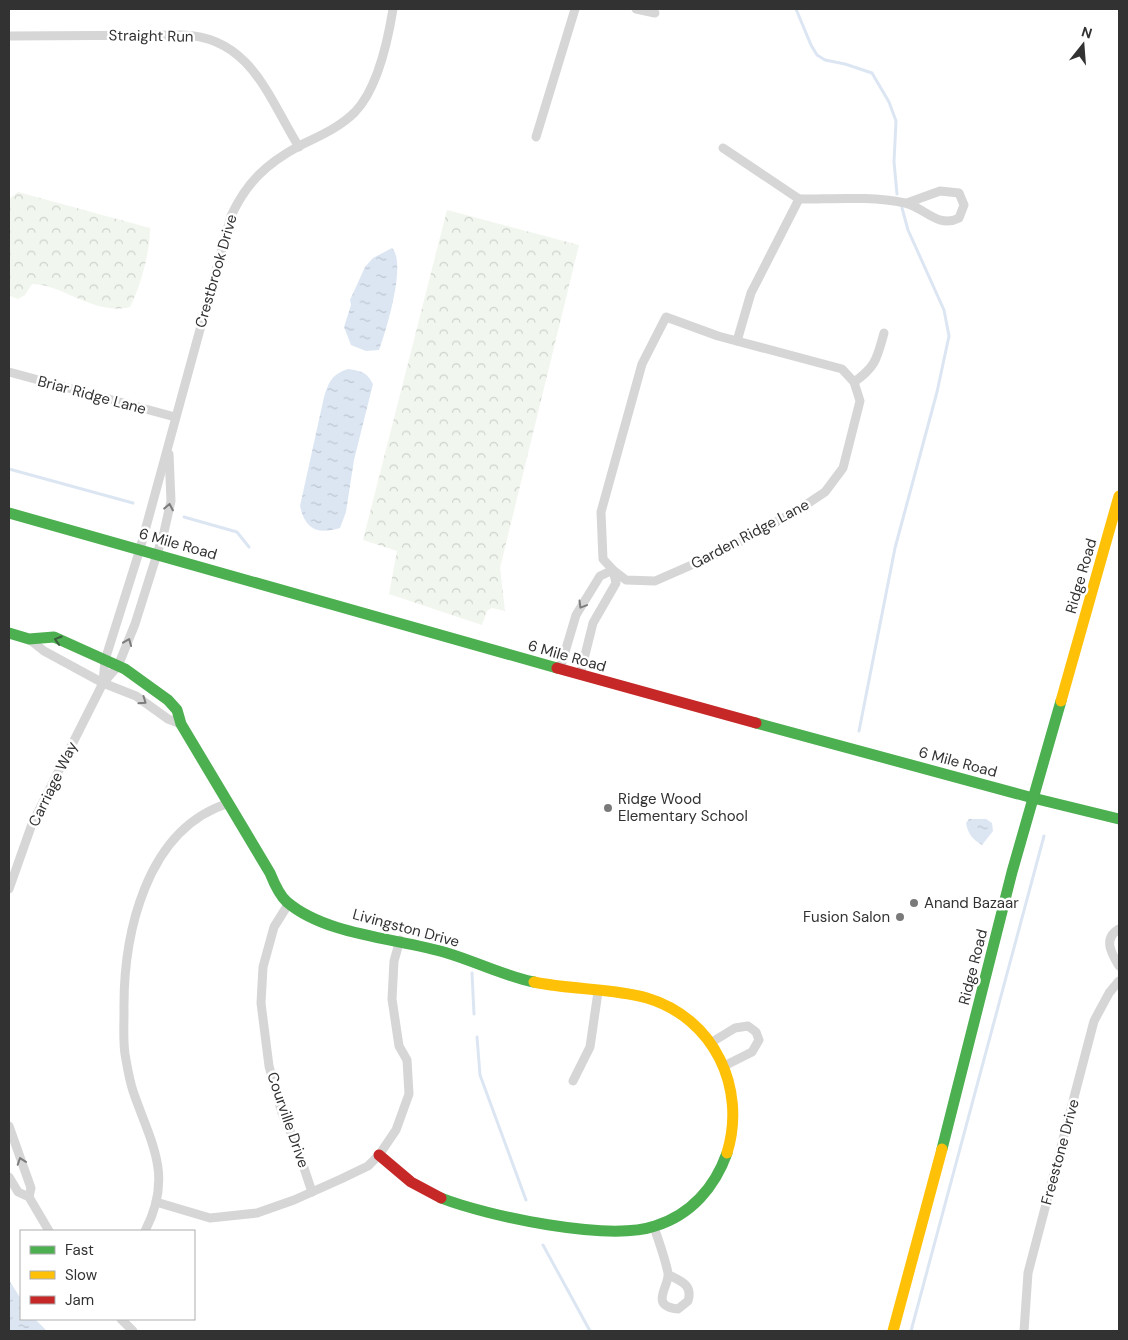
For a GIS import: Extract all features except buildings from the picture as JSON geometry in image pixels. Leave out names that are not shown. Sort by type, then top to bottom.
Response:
[{"type":"street","name":"Crestbrook Drive","points":[[140,549],[231,216],[252,180],[267,166],[340,124],[356,111],[375,78],[393,9]]},
{"type":"street","points":[[536,137],[575,9]]},
{"type":"street","points":[[636,9],[655,13]]},
{"type":"street","name":"Straight Run","points":[[9,36],[183,35],[211,40],[228,49],[252,68],[265,86],[299,146]]},
{"type":"street","points":[[723,148],[800,199],[857,198],[907,203],[947,190],[959,194],[964,205],[959,218],[945,221],[922,212],[907,203]]},
{"type":"street","points":[[737,341],[751,293],[800,199]]},
{"type":"street","points":[[580,675],[593,623],[616,583],[613,570],[603,558],[601,512],[642,364],[666,317],[737,341],[842,369],[854,382],[870,372],[877,357],[884,333]]},
{"type":"street","name":"Briar Ridge Lane","points":[[9,372],[175,417]]},
{"type":"street","name":"Garden Ridge Lane","points":[[613,570],[626,580],[655,581],[719,553],[798,510],[825,492],[843,468],[860,401],[854,382]]},
{"type":"street","name":"Crestbrook Drive","points":[[157,554],[171,501],[172,478],[168,448]]},
{"type":"street","name":"Ridge Road","points":[[893,1331],[967,1053],[1012,872],[1119,496]]},
{"type":"street","name":"6 Mile Road","points":[[9,513],[560,670],[1033,798],[1119,819]]},
{"type":"street","name":"Carriage Way","points":[[103,683],[105,660],[140,549]]},
{"type":"street","name":"Carriage Way","points":[[9,888],[32,824],[103,683],[118,666],[135,624],[157,554]]},
{"type":"street","points":[[560,670],[576,615],[600,576],[613,570]]},
{"type":"street","points":[[9,633],[29,639]]},
{"type":"street","name":"Livingston Drive","points":[[29,639],[54,637],[137,676],[168,700],[176,710],[180,724],[270,873],[276,889],[289,903],[335,925],[446,953],[535,983],[651,999],[678,1012],[712,1042],[726,1064],[733,1090],[734,1107],[730,1144],[719,1177],[698,1202],[684,1213],[654,1228],[602,1232],[534,1220],[449,1201],[423,1190],[379,1155]]},
{"type":"street","name":"Livingston Drive","points":[[29,639],[44,650],[103,683],[136,696],[168,719],[180,724]]},
{"type":"street","points":[[145,1230],[156,1202],[160,1173],[155,1149],[132,1090],[125,1051],[124,984],[127,961],[143,894],[158,862],[193,822],[217,807],[229,803]]},
{"type":"street","name":"Courville Drive","points":[[289,903],[274,927],[263,967],[261,1003],[272,1075],[282,1113],[296,1144],[312,1192]]},
{"type":"street","points":[[1119,929],[1111,936],[1109,944],[1110,950],[1119,966]]},
{"type":"street","points":[[156,1202],[210,1218],[257,1213],[312,1192],[368,1166],[379,1155],[396,1130],[409,1094],[406,1060],[399,1046],[392,999],[394,961],[400,940]]},
{"type":"street","name":"Freestone Drive","points":[[1024,1331],[1028,1273],[1094,1021],[1108,993],[1119,981]]},
{"type":"street","points":[[573,1081],[590,1047],[598,992]]},
{"type":"street","points":[[712,1042],[735,1028],[748,1026],[756,1032],[759,1040],[752,1052],[726,1064]]},
{"type":"street","points":[[9,1126],[31,1188],[29,1197]]},
{"type":"street","points":[[9,1177],[18,1192],[29,1197],[48,1230]]},
{"type":"street","points":[[654,1228],[669,1276]]},
{"type":"street","points":[[122,1320],[133,1331]]},
{"type":"green space","points":[[18,192],[150,228],[144,268],[130,307],[117,309],[92,304],[56,289],[32,284],[25,295],[18,299],[10,296],[9,199]]},
{"type":"green space","points":[[447,210],[579,245],[500,568],[505,611],[492,608],[487,611],[482,625],[389,594],[397,551],[363,540]]},
{"type":"water","points":[[392,248],[396,256],[397,268],[394,298],[379,350],[366,351],[351,345],[344,327],[351,305],[350,300],[365,267],[373,258]]},
{"type":"water","points":[[348,369],[363,373],[373,384],[354,460],[346,512],[340,528],[325,531],[309,525],[302,514],[300,506],[324,397],[335,376]]},
{"type":"water","points":[[969,819],[986,819],[992,823],[993,831],[982,845],[974,839],[967,827],[966,823]]},
{"type":"water","points":[[9,1280],[20,1297],[20,1320],[36,1320],[47,1331],[9,1331]]},
{"type":"waterway","points":[[796,9],[817,55],[825,60],[872,73],[889,102],[896,121],[894,162],[897,194]]},
{"type":"waterway","points":[[859,731],[895,548],[937,392],[949,336],[944,310],[908,230],[902,208]]},
{"type":"waterway","points":[[9,469],[133,503]]},
{"type":"waterway","points":[[184,517],[237,532],[249,547]]},
{"type":"waterway","points":[[911,1331],[1044,836]]},
{"type":"waterway","points":[[472,973],[474,1014]]},
{"type":"waterway","points":[[477,1037],[480,1075],[526,1200]]},
{"type":"waterway","points":[[543,1245],[590,1331]]},
{"type":"traffic: fast","points":[[9,513],[557,668]]},
{"type":"traffic: fast","points":[[9,633],[29,639],[54,637],[125,669],[168,700],[177,710],[181,724],[270,873],[279,892],[287,902],[303,913],[342,929],[447,953],[534,982]]},
{"type":"traffic: fast","points":[[942,1149],[1012,872],[1061,701]]},
{"type":"traffic: fast","points":[[756,723],[1033,798],[1119,819]]},
{"type":"traffic: fast","points":[[441,1198],[487,1212],[548,1225],[609,1231],[634,1230],[655,1226],[668,1221],[690,1207],[700,1198],[716,1177],[727,1153]]},
{"type":"traffic: slow","points":[[1061,701],[1119,496]]},
{"type":"traffic: slow","points":[[534,982],[620,992],[647,998],[670,1008],[691,1022],[707,1039],[720,1059],[728,1081],[732,1104],[732,1128],[727,1153]]},
{"type":"traffic: slow","points":[[893,1331],[942,1149]]},
{"type":"traffic: jam","points":[[557,668],[756,723]]},
{"type":"traffic: jam","points":[[379,1155],[411,1182],[441,1198]]},
{"type":"place","name":"Ridge Wood Elementary School","points":[[608,808]]},
{"type":"place","name":"Anand Bazaar","points":[[914,903]]},
{"type":"place","name":"Fusion Salon","points":[[900,917]]}]
